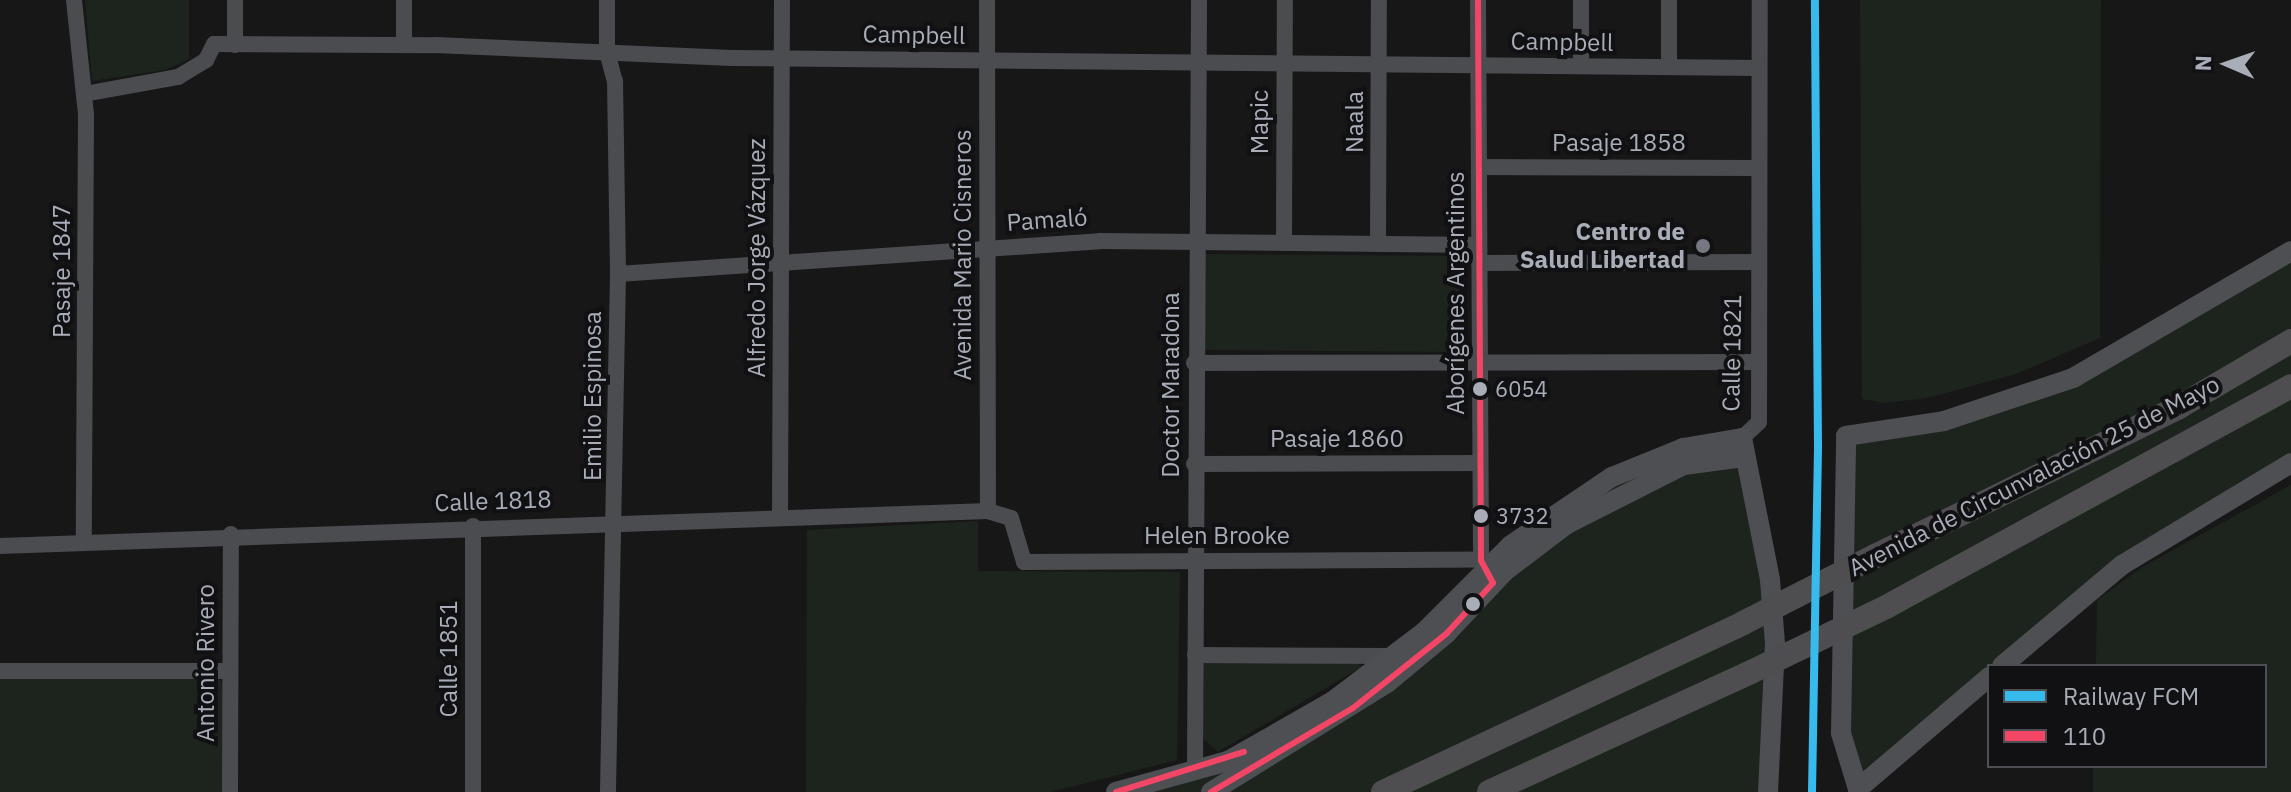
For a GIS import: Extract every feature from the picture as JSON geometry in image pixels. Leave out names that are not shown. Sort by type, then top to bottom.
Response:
[{"type":"highway","name":"Avenida de Circunvalación 25 de Mayo","points":[[1383,792],[1743,623],[2179,407],[2291,341]]},
{"type":"highway","name":"Avenida de Circunvalación 25 de Mayo","points":[[1489,792],[1886,607],[2291,386]]},
{"type":"main road","points":[[1987,679],[1859,790],[1841,733],[1846,436],[1944,421],[2073,378],[2291,251]]},
{"type":"main road","points":[[1116,792],[1228,761],[1264,742],[1395,656],[1486,570],[1532,548],[1602,502],[1684,465],[1744,448],[1770,580],[1775,644],[1768,792]]},
{"type":"main road","points":[[2004,664],[2122,565],[2291,463]]},
{"type":"main road","points":[[1211,792],[1353,708],[1446,634],[1486,570]]},
{"type":"street","name":"Pasaje 1847","points":[[74,0],[84,94],[84,542]]},
{"type":"street","points":[[235,0],[235,45]]},
{"type":"street","points":[[404,0],[404,45]]},
{"type":"street","name":"Emilio Espinosa","points":[[607,0],[607,52],[615,81],[618,274],[618,487],[613,522],[608,792]]},
{"type":"street","name":"Alfredo Jorge Vázquez","points":[[780,517],[782,0]]},
{"type":"street","name":"Avenida Mario Cisneros","points":[[987,0],[988,511]]},
{"type":"street","name":"Doctor Maradona","points":[[1195,770],[1194,363],[1199,0]]},
{"type":"street","name":"Mapic","points":[[1284,243],[1285,0]]},
{"type":"street","name":"Naala","points":[[1378,244],[1379,0]]},
{"type":"street","name":"Aborígenes Argentinos","points":[[1478,0],[1480,463],[1486,570]]},
{"type":"street","points":[[1581,0],[1581,66]]},
{"type":"street","points":[[1669,0],[1669,67]]},
{"type":"street","name":"Calle 1821","points":[[1744,448],[1759,422],[1760,0]]},
{"type":"street","name":"Campbell","points":[[84,94],[178,77],[206,60],[214,44],[404,45],[782,58],[1759,68]]},
{"type":"street","name":"Pasaje 1858","points":[[1479,167],[1759,168]]},
{"type":"street","name":"Pamaló","points":[[618,274],[1100,241],[1479,245]]},
{"type":"street","points":[[1479,263],[1759,262]]},
{"type":"street","points":[[1194,363],[1759,362]]},
{"type":"street","name":"Pasaje 1860","points":[[1194,464],[1480,463]]},
{"type":"street","name":"Calle 1818","points":[[0,546],[231,534],[988,511]]},
{"type":"street","name":"Helen Brooke","points":[[988,511],[1011,518],[1024,562],[1194,559],[1486,570]]},
{"type":"street","name":"Calle 1851","points":[[473,526],[473,792]]},
{"type":"street","name":"Antonio Rivero","points":[[230,792],[231,534]]},
{"type":"street","points":[[1195,655],[1395,656]]},
{"type":"street","points":[[0,671],[230,671]]},
{"type":"shaded area","points":[[85,0],[189,0],[189,59],[165,70],[92,81]]},
{"type":"shaded area","points":[[1860,0],[2101,0],[2100,338],[2016,374],[1927,398],[1885,403],[1862,399]]},
{"type":"shaded area","points":[[2291,251],[2291,463],[2122,565],[2004,664],[1987,664],[1987,680],[1858,789],[1846,763],[1846,436],[2073,378]]},
{"type":"shaded area","points":[[1204,254],[1460,256],[1459,352],[1203,350]]},
{"type":"shaded area","points":[[1742,438],[1770,580],[1768,792],[1116,792],[1228,761],[1333,701],[1573,500]]},
{"type":"shaded area","points":[[2291,485],[2291,792],[2093,792],[2093,768],[2267,768],[2267,664],[2096,664],[2097,600],[2144,566]]},
{"type":"shaded area","points":[[978,521],[978,571],[1180,572],[1177,760],[1051,792],[806,792],[807,530]]},
{"type":"shaded area","points":[[1206,659],[1352,662],[1363,666],[1218,752],[1204,740],[1199,721],[1200,665]]},
{"type":"shaded area","points":[[0,676],[218,679],[225,684],[226,792],[0,792]]},
{"type":"rail line","name":"FCM","points":[[1812,792],[1818,448],[1815,0]]},
{"type":"transit line","name":"110","points":[[1211,792],[1353,708],[1446,634],[1493,583],[1481,560],[1478,0]]},
{"type":"transit line","name":"110","points":[[1116,792],[1244,752]]},
{"type":"place","name":"Centro de Salud Libertad","points":[[1703,246]]},
{"type":"place","name":"6054","points":[[1480,389]]},
{"type":"place","name":"3732","points":[[1481,516]]}]
